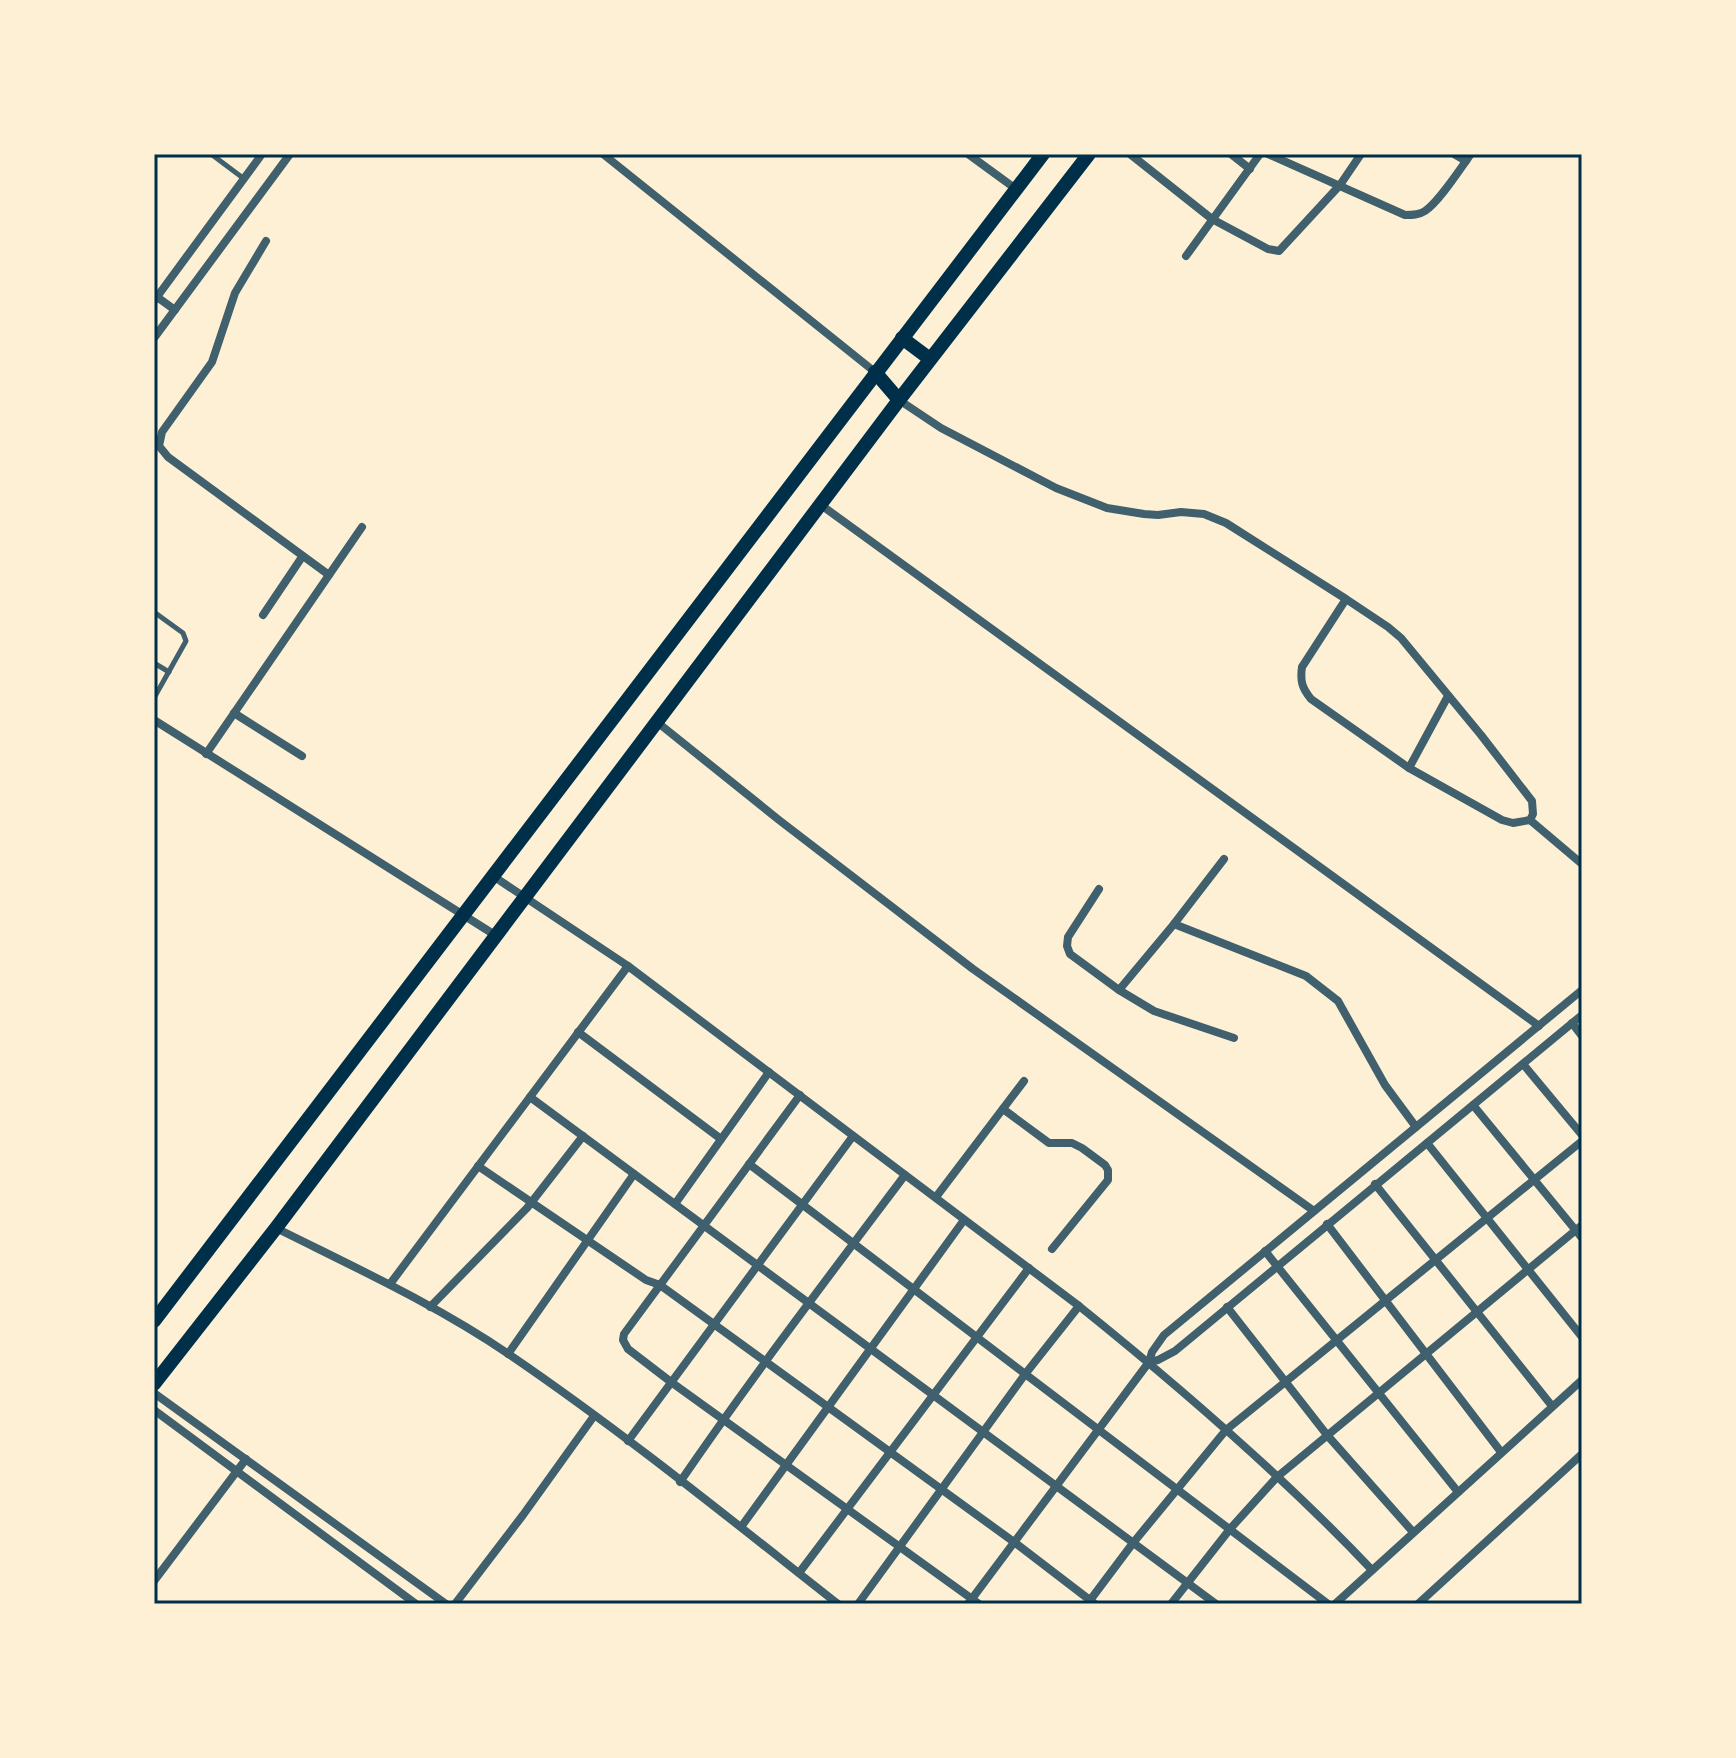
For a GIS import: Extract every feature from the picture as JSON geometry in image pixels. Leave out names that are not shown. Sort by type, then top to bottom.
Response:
[{"type":"main road","points":[[154,1321],[1043,154]]},
{"type":"main road","points":[[154,1384],[276,1228],[930,359],[1089,154]]},
{"type":"main road","points":[[902,338],[930,359]]},
{"type":"main road","points":[[875,372],[899,400]]},
{"type":"street","points":[[175,310],[155,297],[262,154]]},
{"type":"street","points":[[154,338],[290,154]]},
{"type":"street","points":[[603,154],[875,372]]},
{"type":"street","points":[[968,154],[1016,189]]},
{"type":"street","points":[[1130,154],[1212,219],[1268,249],[1279,251],[1340,185],[1361,154]]},
{"type":"street","points":[[1231,154],[1250,169]]},
{"type":"street","points":[[1186,256],[1260,154]]},
{"type":"street","points":[[1268,154],[1405,215],[1425,212],[1436,200],[1468,157],[1454,154]]},
{"type":"street","points":[[266,241],[235,293],[212,362],[162,432],[159,446],[168,457],[329,575]]},
{"type":"street","points":[[899,400],[941,428],[1056,488],[1094,503],[1119,511],[1144,514],[1204,514],[1226,523],[1346,599],[1401,638],[1532,801],[1530,820],[1513,823],[1502,820],[1409,768],[1311,699],[1300,680],[1302,667],[1346,599]]},
{"type":"street","points":[[821,505],[1539,1026]]},
{"type":"street","points":[[206,754],[362,527]]},
{"type":"street","points":[[263,615],[302,557]]},
{"type":"street","points":[[1409,768],[1448,696]]},
{"type":"street","points":[[234,713],[302,756]]},
{"type":"street","points":[[154,720],[495,935]]},
{"type":"street","points":[[657,722],[973,969],[1314,1211]]},
{"type":"street","points":[[1530,820],[1582,864]]},
{"type":"street","points":[[1119,990],[1224,859]]},
{"type":"street","points":[[493,876],[628,966],[1079,1306],[1226,1430],[1321,1516],[1372,1570]]},
{"type":"street","points":[[1099,889],[1068,937],[1070,954],[1154,1011],[1234,1038]]},
{"type":"street","points":[[1174,924],[1306,976],[1324,989],[1338,1001],[1385,1085],[1416,1127]]},
{"type":"street","points":[[390,1284],[628,966]]},
{"type":"street","points":[[800,1095],[624,1334],[623,1340],[628,1349],[671,1382],[973,1602],[1014,1542],[1149,1362],[1164,1335],[1582,990]]},
{"type":"street","points":[[1149,1362],[1175,1351],[1582,1015]]},
{"type":"street","points":[[1572,1023],[1582,1036]]},
{"type":"street","points":[[578,1032],[721,1139]]},
{"type":"street","points":[[478,1166],[646,1280],[660,1285],[1014,1542],[1091,1603],[1133,1543],[1226,1430],[1582,1138],[1523,1064]]},
{"type":"street","points":[[675,1204],[769,1072]]},
{"type":"street","points":[[936,1197],[1024,1081]]},
{"type":"street","points":[[530,1097],[1216,1604]]},
{"type":"street","points":[[1171,1604],[1230,1529],[1277,1477],[1528,1270],[1580,1231],[1473,1105]]},
{"type":"street","points":[[1003,1109],[1049,1143],[1077,1145],[1108,1170],[1108,1180],[1052,1249]]},
{"type":"street","points":[[430,1307],[532,1202],[583,1136]]},
{"type":"street","points":[[628,1441],[853,1136]]},
{"type":"street","points":[[1427,1143],[1582,1337]]},
{"type":"street","points":[[749,1164],[1328,1604]]},
{"type":"street","points":[[508,1354],[634,1174]]},
{"type":"street","points":[[680,1482],[723,1419],[905,1175]]},
{"type":"street","points":[[1375,1184],[1552,1406]]},
{"type":"street","points":[[741,1527],[964,1220]]},
{"type":"street","points":[[1327,1224],[1501,1452]]},
{"type":"street","points":[[276,1228],[390,1284],[508,1354],[628,1441],[838,1604]]},
{"type":"street","points":[[1265,1251],[1458,1492]]},
{"type":"street","points":[[799,1573],[1029,1268]]},
{"type":"street","points":[[858,1604],[1026,1373],[1079,1306]]},
{"type":"street","points":[[1227,1307],[1327,1435],[1413,1532]]},
{"type":"street","points":[[1335,1604],[1582,1380]]},
{"type":"street","points":[[154,1393],[446,1604]]},
{"type":"street","points":[[154,1410],[416,1604]]},
{"type":"street","points":[[455,1604],[594,1416]]},
{"type":"street","points":[[1418,1604],[1582,1454]]},
{"type":"street","points":[[154,1581],[246,1459]]},
{"type":"street","points":[[388,1583],[399,1569]]},
{"type":"lane","points":[[211,154],[244,179]]},
{"type":"lane","points":[[154,612],[185,637],[185,644],[154,698]]},
{"type":"lane","points":[[154,663],[169,672]]}]
